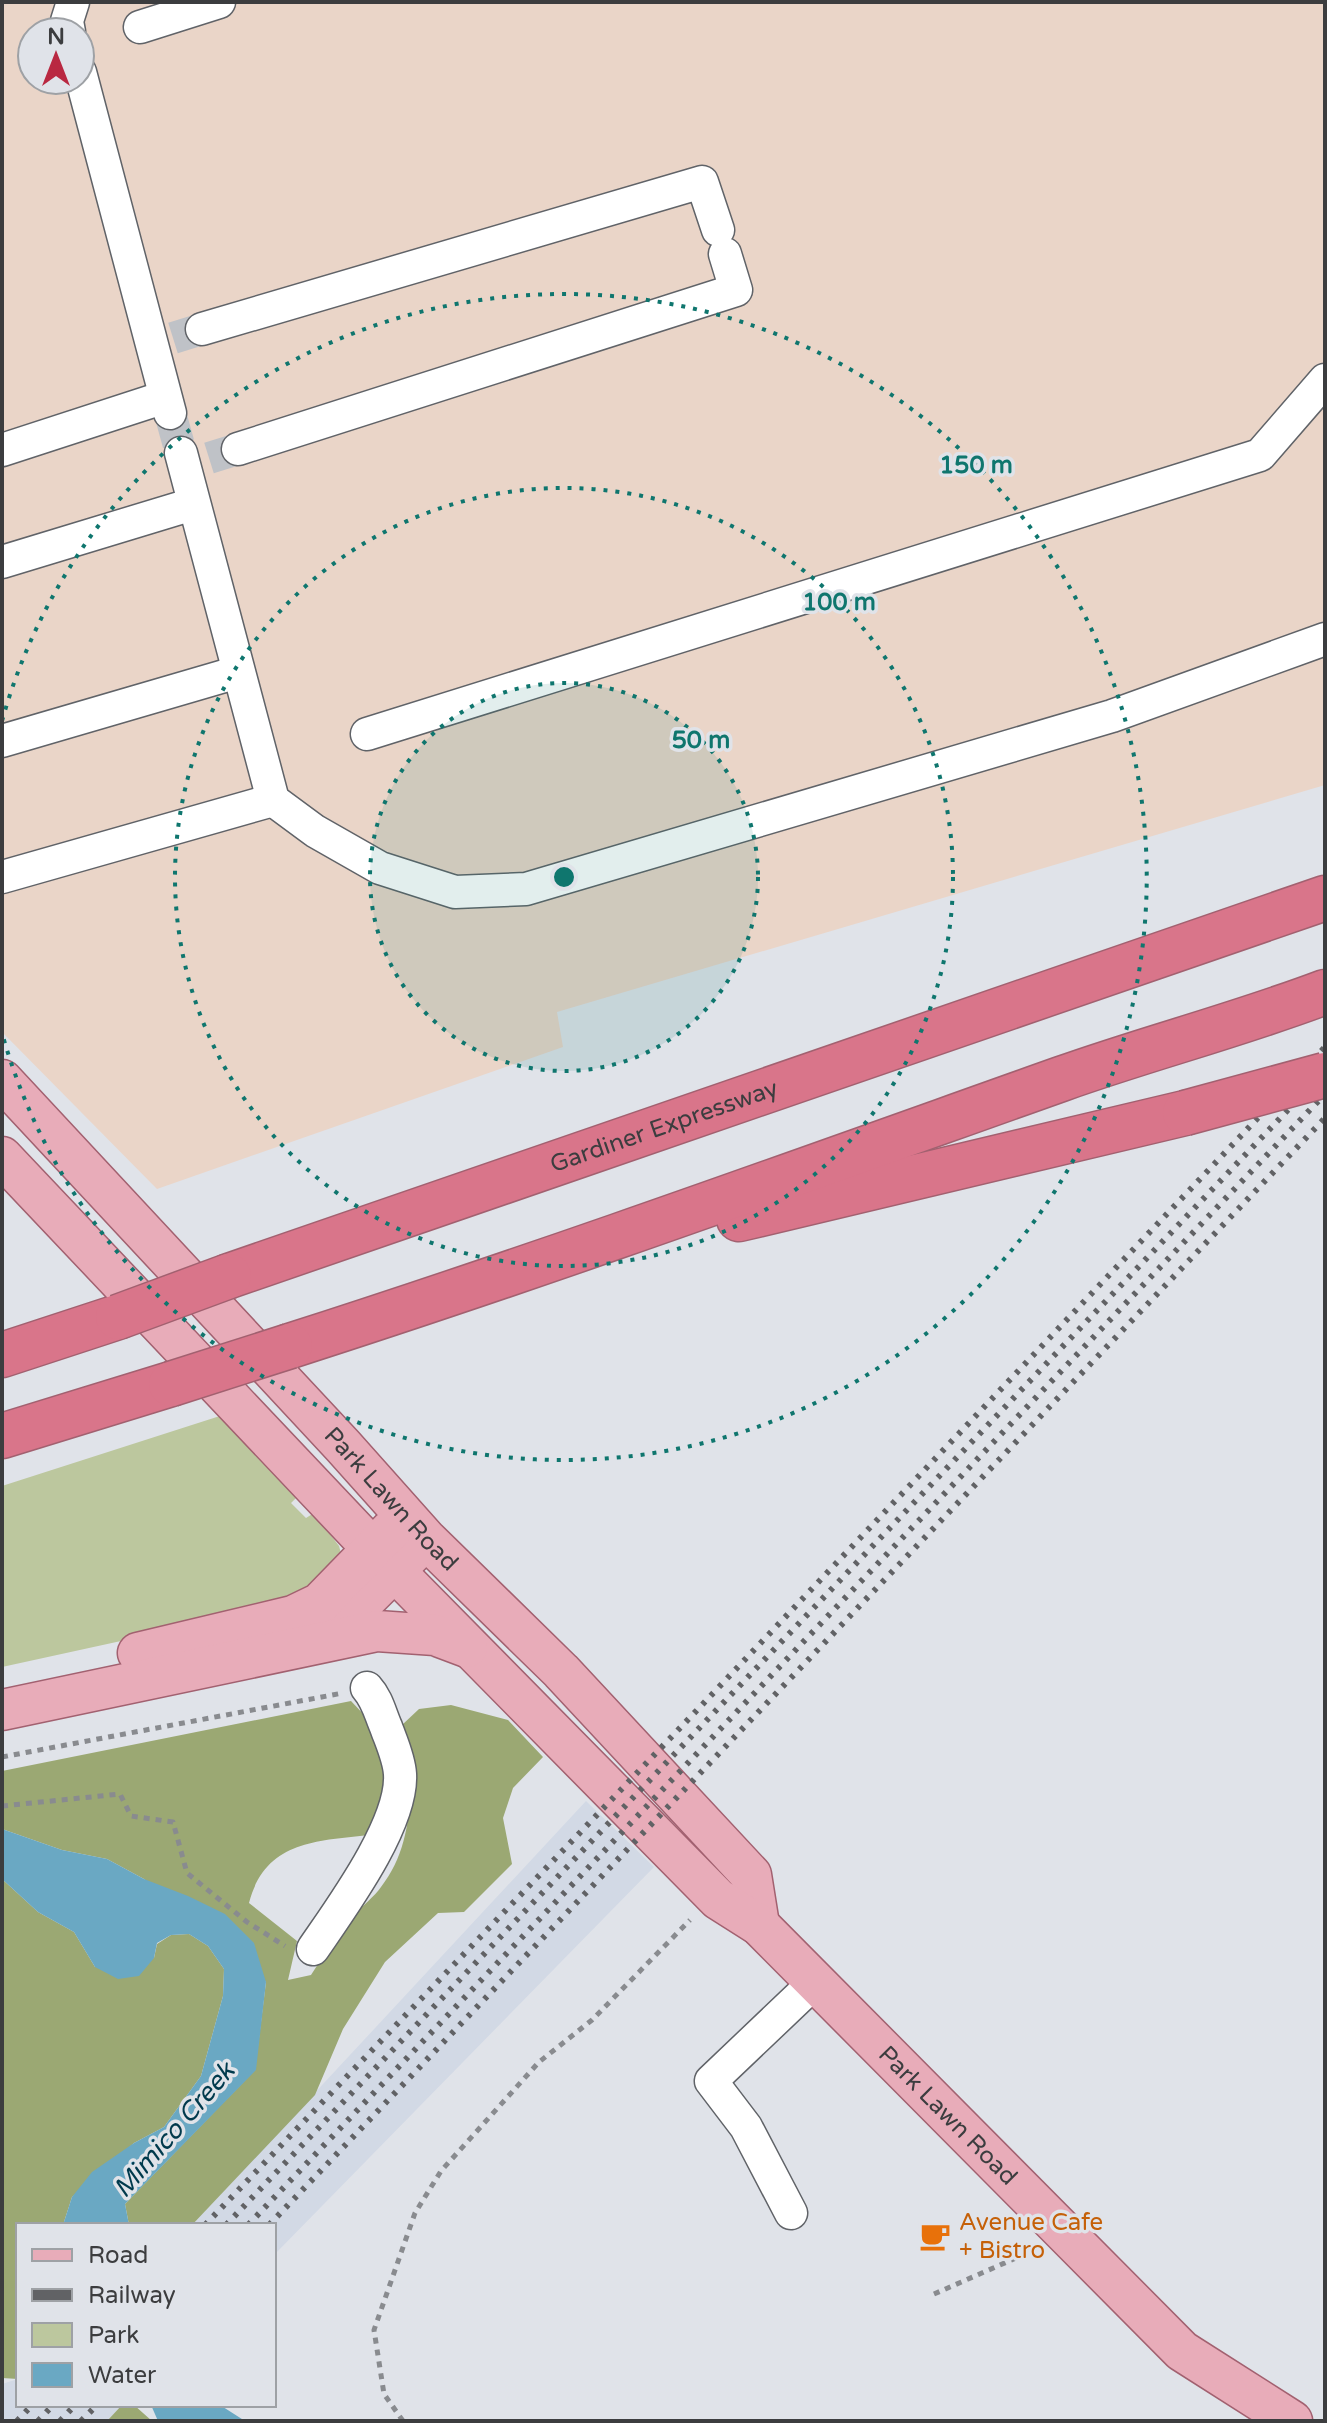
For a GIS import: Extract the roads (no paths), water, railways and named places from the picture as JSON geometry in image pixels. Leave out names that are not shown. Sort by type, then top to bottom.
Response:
[{"type":"highway","name":"Gardiner Expressway","points":[[2,1355],[1325,898]]},
{"type":"highway","points":[[2,1436],[458,1292],[1103,1064],[1272,1012],[1325,992]]},
{"type":"highway","points":[[458,1292],[643,1242],[1185,1113],[1325,1075]]},
{"type":"main road","name":"Park Lawn Road","points":[[2,1080],[416,1528],[561,1671],[751,1875],[759,1925]]},
{"type":"main road","name":"Park Lawn Road","points":[[2,1157],[384,1559],[718,1899],[759,1925],[1182,2351],[1292,2421]]},
{"type":"main road","points":[[2,1682],[293,1616],[320,1603],[384,1559],[416,1528]]},
{"type":"main road","points":[[269,1653],[357,1608],[384,1559]]},
{"type":"main road","points":[[2,1710],[377,1631],[435,1635],[474,1650]]},
{"type":"lane","points":[[140,27],[219,2]]},
{"type":"lane","points":[[2,450],[168,405],[175,338],[89,96]]},
{"type":"lane","points":[[175,338],[702,182],[736,290],[203,457],[193,504],[273,800],[315,831],[380,868],[455,892],[526,889],[1112,716],[1325,639]]},
{"type":"lane","points":[[367,734],[1260,455],[1325,380]]},
{"type":"lane","points":[[2,562],[193,504]]},
{"type":"lane","points":[[2,741],[238,672]]},
{"type":"lane","points":[[2,877],[273,800]]},
{"type":"lane","points":[[313,1949],[354,1890],[385,1832],[396,1799],[400,1775],[394,1748],[374,1697],[367,1688]]},
{"type":"lane","points":[[791,2213],[746,2127],[711,2081],[816,1981]]},
{"type":"water","name":"Mimico Creek","points":[[2,1829],[62,1850],[107,1859],[144,1879],[225,1914],[254,1943],[266,1982],[256,2070],[125,2204],[129,2223],[64,2223],[72,2197],[92,2172],[164,2127],[201,2076],[223,1996],[224,1969],[208,1946],[189,1934],[171,1935],[157,1943],[154,1958],[139,1976],[118,1979],[95,1967],[74,1932],[38,1912],[2,1879]]},
{"type":"water","points":[[152,2407],[223,2407],[245,2421],[158,2421]]},
{"type":"tunnel","points":[[173,338],[202,329]]},
{"type":"tunnel","points":[[170,413],[181,453]]},
{"type":"tunnel","points":[[209,458],[238,449]]},
{"type":"railway","points":[[207,2223],[1325,1047]]},
{"type":"railway","points":[[228,2223],[1325,1071]]},
{"type":"railway","points":[[250,2223],[1325,1094]]},
{"type":"railway","points":[[271,2223],[1325,1118]]},
{"type":"railway","points":[[17,2421],[30,2407]]},
{"type":"railway","points":[[38,2421],[51,2407]]},
{"type":"railway","points":[[60,2421],[73,2407]]},
{"type":"railway","points":[[81,2421],[95,2407]]},
{"type":"place","name":"Avenue Cafe + Bistro","points":[[935,2236]]}]
